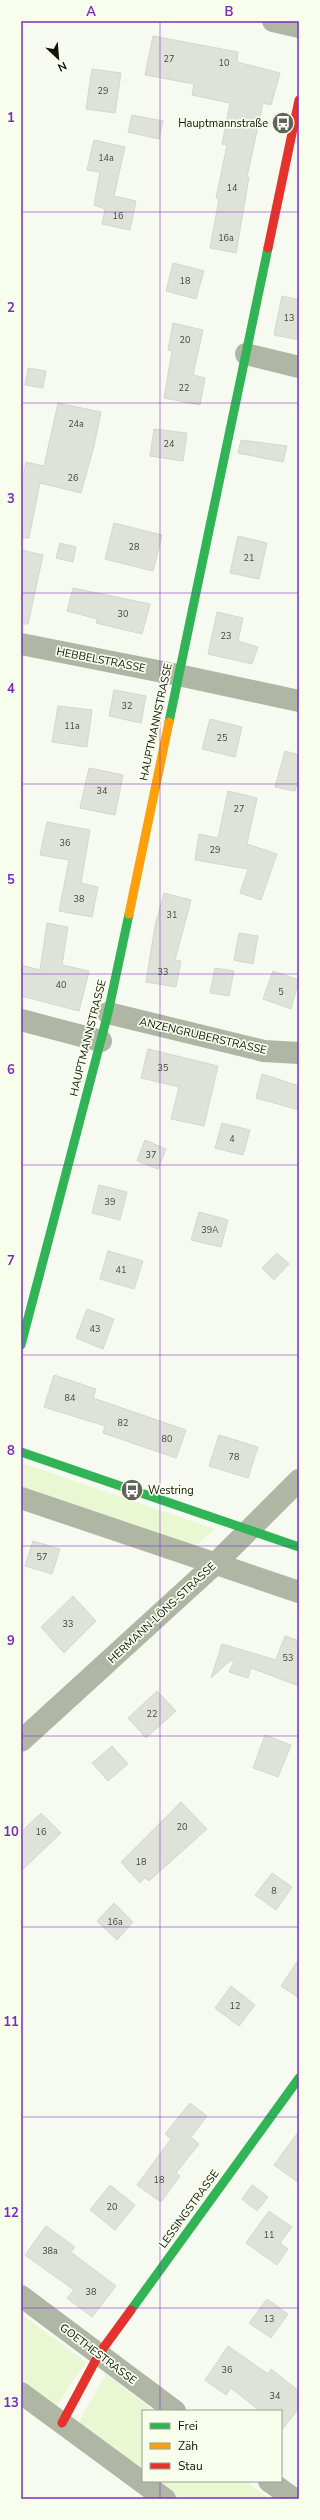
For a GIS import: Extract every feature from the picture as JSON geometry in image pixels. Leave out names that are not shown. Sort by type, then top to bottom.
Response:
[{"type":"street","points":[[273,21],[299,26]]},
{"type":"street","name":"HAUPTMANNSTRASSE","points":[[21,1345],[108,1014],[299,100]]},
{"type":"street","points":[[246,354],[299,368]]},
{"type":"street","name":"HEBBELSTRASSE","points":[[21,644],[299,701]]},
{"type":"street","name":"ANZENGRUBERSTRASSE","points":[[108,1014],[264,1051],[299,1053]]},
{"type":"street","points":[[21,1020],[100,1041]]},
{"type":"street","points":[[21,1452],[299,1547]]},
{"type":"street","name":"HERMANN-LÖNS-STRASSE","points":[[21,1741],[215,1564],[299,1480]]},
{"type":"street","points":[[21,1498],[299,1592]]},
{"type":"street","name":"LESSINGSTRASSE","points":[[62,2423],[99,2354],[298,2082]]},
{"type":"street","name":"GOETHESTRASSE","points":[[21,2296],[174,2410]]},
{"type":"street","points":[[21,2394],[165,2499]]},
{"type":"street","points":[[271,2482],[294,2499]]},
{"type":"green space","points":[[21,1463],[215,1529],[195,1546],[21,1490]]},
{"type":"green space","points":[[21,2314],[86,2362],[55,2408],[21,2383]]},
{"type":"green space","points":[[106,2374],[153,2410],[142,2410],[142,2469],[79,2422]]},
{"type":"green space","points":[[158,2482],[247,2482],[269,2499],[180,2499]]},
{"type":"building","points":[[153,36],[238,52],[237,62],[280,73],[271,105],[263,103],[247,177],[249,177],[236,253],[210,248],[219,199],[216,198],[227,145],[222,144],[230,103],[192,95],[194,84],[145,75]]},
{"type":"building","points":[[92,69],[121,73],[115,113],[86,109]]},
{"type":"building","points":[[132,115],[163,121],[159,139],[128,132]]},
{"type":"building","points":[[94,140],[125,147],[114,196],[136,201],[130,230],[102,224],[105,209],[94,205],[100,172],[87,170]]},
{"type":"building","points":[[173,263],[204,271],[196,299],[166,291]]},
{"type":"building","points":[[282,296],[299,300],[299,340],[274,335]]},
{"type":"building","points":[[173,323],[203,330],[193,375],[205,378],[200,405],[164,398],[172,351],[168,350]]},
{"type":"building","points":[[28,368],[46,371],[43,388],[25,385]]},
{"type":"building","points":[[58,403],[101,412],[94,446],[81,493],[40,483],[29,538],[21,538],[21,488],[26,462],[44,466]]},
{"type":"building","points":[[154,429],[187,433],[183,461],[150,456]]},
{"type":"building","points":[[241,440],[287,446],[283,462],[238,453]]},
{"type":"building","points":[[114,523],[162,535],[153,571],[105,559]]},
{"type":"building","points":[[238,536],[267,543],[259,579],[230,573]]},
{"type":"building","points":[[60,543],[76,547],[73,562],[56,558]]},
{"type":"building","points":[[21,550],[43,555],[28,624],[21,624]]},
{"type":"building","points":[[73,588],[150,604],[142,634],[96,623],[97,619],[67,611]]},
{"type":"building","points":[[217,612],[243,618],[238,641],[258,647],[252,664],[208,654]]},
{"type":"building","points":[[114,690],[146,696],[141,723],[109,716]]},
{"type":"building","points":[[58,706],[92,710],[87,747],[52,742]]},
{"type":"building","points":[[210,719],[242,727],[235,757],[202,749]]},
{"type":"building","points":[[285,751],[299,755],[299,776],[295,791],[275,787]]},
{"type":"building","points":[[89,768],[123,775],[115,815],[80,808]]},
{"type":"building","points":[[228,791],[257,798],[247,844],[277,854],[261,900],[240,893],[248,869],[195,860],[199,834],[218,838]]},
{"type":"building","points":[[47,822],[90,830],[81,883],[98,887],[92,917],[59,911],[69,860],[40,855]]},
{"type":"building","points":[[164,893],[191,900],[175,960],[181,961],[176,987],[146,982],[155,926]]},
{"type":"building","points":[[47,923],[68,927],[62,965],[89,971],[79,1011],[21,996],[21,965],[40,970]]},
{"type":"building","points":[[239,933],[258,936],[253,964],[234,960]]},
{"type":"building","points":[[215,968],[234,971],[229,996],[210,993]]},
{"type":"building","points":[[273,971],[299,980],[291,1009],[263,999]]},
{"type":"building","points":[[148,1049],[218,1066],[204,1126],[171,1119],[179,1087],[141,1078]]},
{"type":"building","points":[[262,1074],[299,1086],[299,1110],[256,1098]]},
{"type":"building","points":[[222,1123],[250,1130],[243,1155],[215,1148]]},
{"type":"building","points":[[145,1140],[166,1149],[158,1169],[137,1161]]},
{"type":"building","points":[[99,1185],[127,1192],[120,1220],[92,1213]]},
{"type":"building","points":[[199,1212],[228,1220],[221,1247],[191,1240]]},
{"type":"building","points":[[108,1251],[143,1261],[134,1289],[100,1279]]},
{"type":"building","points":[[277,1253],[289,1264],[274,1280],[262,1268]]},
{"type":"building","points":[[87,1309],[114,1319],[103,1349],[76,1338]]},
{"type":"building","points":[[54,1375],[96,1389],[93,1398],[186,1430],[176,1458],[103,1433],[105,1426],[44,1407]]},
{"type":"building","points":[[219,1435],[258,1447],[248,1478],[209,1466]]},
{"type":"building","points":[[33,1541],[60,1549],[52,1574],[25,1566]]},
{"type":"building","points":[[73,1596],[96,1621],[64,1653],[41,1627]]},
{"type":"building","points":[[285,1636],[299,1641],[299,1686],[251,1668],[248,1678],[229,1672],[234,1661],[231,1660],[211,1678],[222,1644],[276,1660]]},
{"type":"building","points":[[157,1691],[176,1711],[146,1738],[128,1718]]},
{"type":"building","points":[[265,1735],[291,1745],[278,1777],[253,1768]]},
{"type":"building","points":[[112,1746],[128,1764],[108,1781],[92,1763]]},
{"type":"building","points":[[181,1802],[207,1829],[149,1881],[145,1878],[140,1883],[121,1862]]},
{"type":"building","points":[[41,1813],[61,1833],[21,1871],[21,1832]]},
{"type":"building","points":[[272,1873],[292,1887],[276,1910],[255,1895]]},
{"type":"building","points":[[114,1903],[133,1922],[117,1940],[97,1921]]},
{"type":"building","points":[[299,1959],[299,1998],[281,1986]]},
{"type":"building","points":[[231,1986],[255,2005],[239,2026],[215,2008]]},
{"type":"building","points":[[190,2103],[207,2116],[191,2137],[199,2144],[176,2173],[180,2176],[161,2202],[137,2185],[171,2139],[165,2134]]},
{"type":"building","points":[[299,2131],[299,2183],[274,2165]]},
{"type":"building","points":[[110,2185],[135,2205],[115,2230],[90,2210]]},
{"type":"building","points":[[252,2185],[268,2197],[257,2211],[242,2199]]},
{"type":"building","points":[[269,2211],[292,2227],[280,2243],[288,2249],[277,2265],[246,2243]]},
{"type":"building","points":[[46,2226],[75,2247],[71,2252],[116,2286],[92,2317],[67,2298],[74,2290],[25,2255]]},
{"type":"building","points":[[267,2299],[288,2314],[271,2338],[249,2323]]},
{"type":"building","points":[[228,2346],[268,2374],[271,2369],[299,2391],[299,2408],[282,2430],[282,2410],[259,2410],[231,2388],[226,2395],[205,2380]]},
{"type":"traffic: fast","points":[[169,722],[268,248]]},
{"type":"traffic: fast","points":[[21,1345],[108,1013],[129,914]]},
{"type":"traffic: fast","points":[[21,1452],[299,1547]]},
{"type":"traffic: fast","points":[[131,2310],[299,2078]]},
{"type":"traffic: slow","points":[[129,914],[169,722]]},
{"type":"traffic: jam","points":[[268,248],[299,100]]},
{"type":"traffic: jam","points":[[62,2423],[99,2354],[131,2310]]},
{"type":"place","name":"Hauptmannstraße","points":[[283,123]]},
{"type":"place","name":"Westring","points":[[132,1490]]}]
